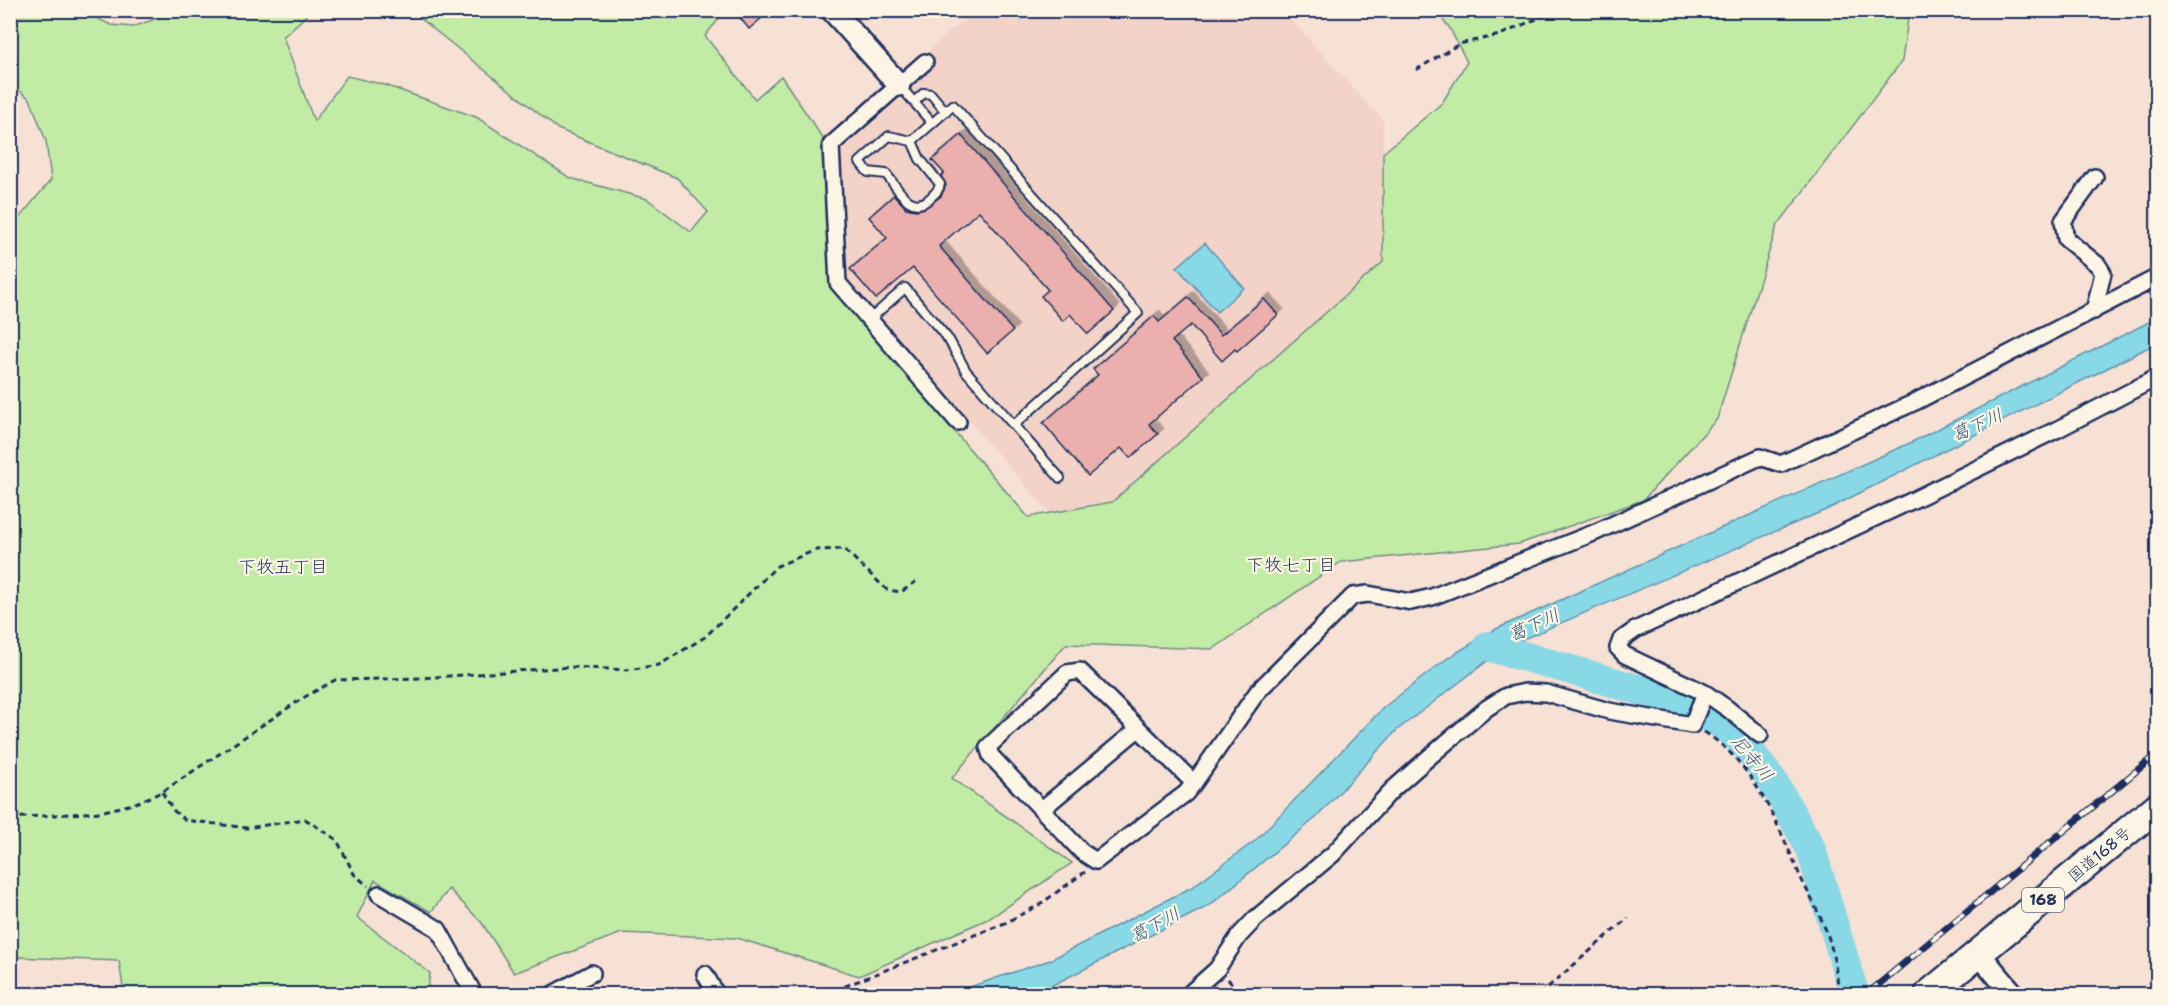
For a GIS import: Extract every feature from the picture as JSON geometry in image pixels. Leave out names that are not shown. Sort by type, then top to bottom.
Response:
[{"type":"highway","name":"国道168号","points":[[1929,994],[2157,806]]},
{"type":"street","points":[[832,10],[899,85]]},
{"type":"street","points":[[925,62],[831,145],[838,284],[958,422]]},
{"type":"street","points":[[2094,311],[2103,273],[2098,265],[2066,239],[2063,221],[2096,177]]},
{"type":"street","points":[[1194,783],[1080,671],[1067,673],[988,747],[991,756],[1082,852],[1096,861],[1186,794],[1194,783],[1258,691],[1353,596],[1368,594],[1411,602],[1432,597],[1596,532],[1760,457],[1781,464],[1914,402],[2157,277]]},
{"type":"street","points":[[1760,735],[1705,693],[1625,655],[1618,648],[1620,640],[1635,630],[1909,502],[2058,429],[2157,377]]},
{"type":"street","points":[[1189,994],[1217,969],[1239,936],[1255,919],[1306,879],[1333,854],[1392,790],[1487,708],[1506,696],[1525,692],[1546,693],[1609,711],[1692,725],[1705,693]]},
{"type":"street","points":[[1042,809],[1138,729]]},
{"type":"street","points":[[379,894],[438,929],[474,994]]},
{"type":"street","points":[[1979,954],[2013,994]]},
{"type":"street","points":[[554,994],[592,973]]},
{"type":"street","points":[[705,974],[716,994]]},
{"type":"lane","points":[[899,85],[932,123]]},
{"type":"lane","points":[[914,102],[924,93],[931,94],[946,111]]},
{"type":"lane","points":[[912,141],[953,105],[1138,313],[1014,425]]},
{"type":"lane","points":[[888,136],[912,141],[920,159],[940,184],[939,189],[923,204],[917,205],[910,203],[886,174],[868,172],[860,162],[888,136]]},
{"type":"lane","points":[[869,320],[904,288],[949,340],[966,371],[1060,478]]},
{"type":"path","points":[[1416,70],[1459,44],[1500,35],[1557,10]]},
{"type":"path","points":[[10,818],[100,812],[133,804],[162,792],[303,698],[335,680],[421,678],[571,667],[627,670],[659,665],[705,637],[777,566],[816,550],[844,549],[886,590],[901,592],[917,581]]},
{"type":"path","points":[[1692,725],[1733,756],[1751,778],[1771,811],[1828,936],[1839,994]]},
{"type":"path","points":[[162,792],[173,810],[185,820],[247,828],[305,819],[337,840],[354,874],[379,894]]},
{"type":"path","points":[[825,994],[1005,923],[1039,905],[1096,861]]},
{"type":"path","points":[[1540,994],[1628,918]]},
{"type":"path","points":[[758,994],[773,987]]},
{"type":"shaded area","points":[[974,11],[1283,11],[1383,121],[1383,262],[1112,502],[1050,513],[846,281],[837,148],[923,56]]},
{"type":"green space","points":[[11,11],[90,11],[96,18],[111,25],[133,27],[177,11],[311,11],[283,37],[314,121],[347,76],[385,85],[476,117],[570,178],[647,199],[691,232],[708,212],[677,178],[558,129],[411,11],[725,11],[705,36],[755,99],[781,76],[824,140],[833,290],[1028,517],[1112,502],[1383,262],[1383,153],[1442,103],[1467,62],[1449,27],[1435,11],[1909,11],[1902,61],[1777,226],[1717,419],[1643,500],[1519,544],[1341,562],[1213,649],[1066,644],[952,778],[1072,863],[990,918],[859,976],[737,938],[622,933],[514,973],[482,923],[449,889],[431,912],[375,880],[357,917],[430,973],[427,994],[124,994],[119,961],[15,957],[11,961],[11,219],[15,223],[51,180],[46,141],[30,99],[11,84]]},
{"type":"water","points":[[1205,243],[1244,288],[1217,312],[1177,267]]},
{"type":"water","name":"葛下川","points":[[2157,318],[2157,343],[1828,509],[1507,646],[1397,730],[1317,817],[1210,905],[1049,987],[1027,994],[949,994],[1050,960],[1192,887],[1256,840],[1383,708],[1449,657],[1496,629],[1910,443]]},
{"type":"building","points":[[734,10],[771,10],[749,29]]},
{"type":"building","points":[[961,135],[1114,311],[1088,334],[1070,314],[1063,321],[1041,296],[1048,290],[979,211],[939,246],[1013,331],[987,353],[913,268],[876,299],[850,269],[887,238],[869,217],[894,195],[906,208],[916,210],[925,208],[941,196],[946,185],[941,176],[944,173],[932,160]]},
{"type":"building","points":[[1188,297],[1221,335],[1264,299],[1278,315],[1222,361],[1191,325],[1172,341],[1203,377],[1149,424],[1158,434],[1130,458],[1121,448],[1088,476],[1043,423],[1098,375],[1093,369],[1154,316],[1159,322]]},
{"type":"waterway","name":"尼寺川","points":[[1488,646],[1674,700],[1723,725],[1746,746],[1772,780],[1811,849],[1853,990]]},
{"type":"railway","points":[[1867,994],[2158,753]]},
{"type":"district","name":"下牧七丁目","points":[[1291,565]]},
{"type":"district","name":"下牧五丁目","points":[[283,567]]}]
